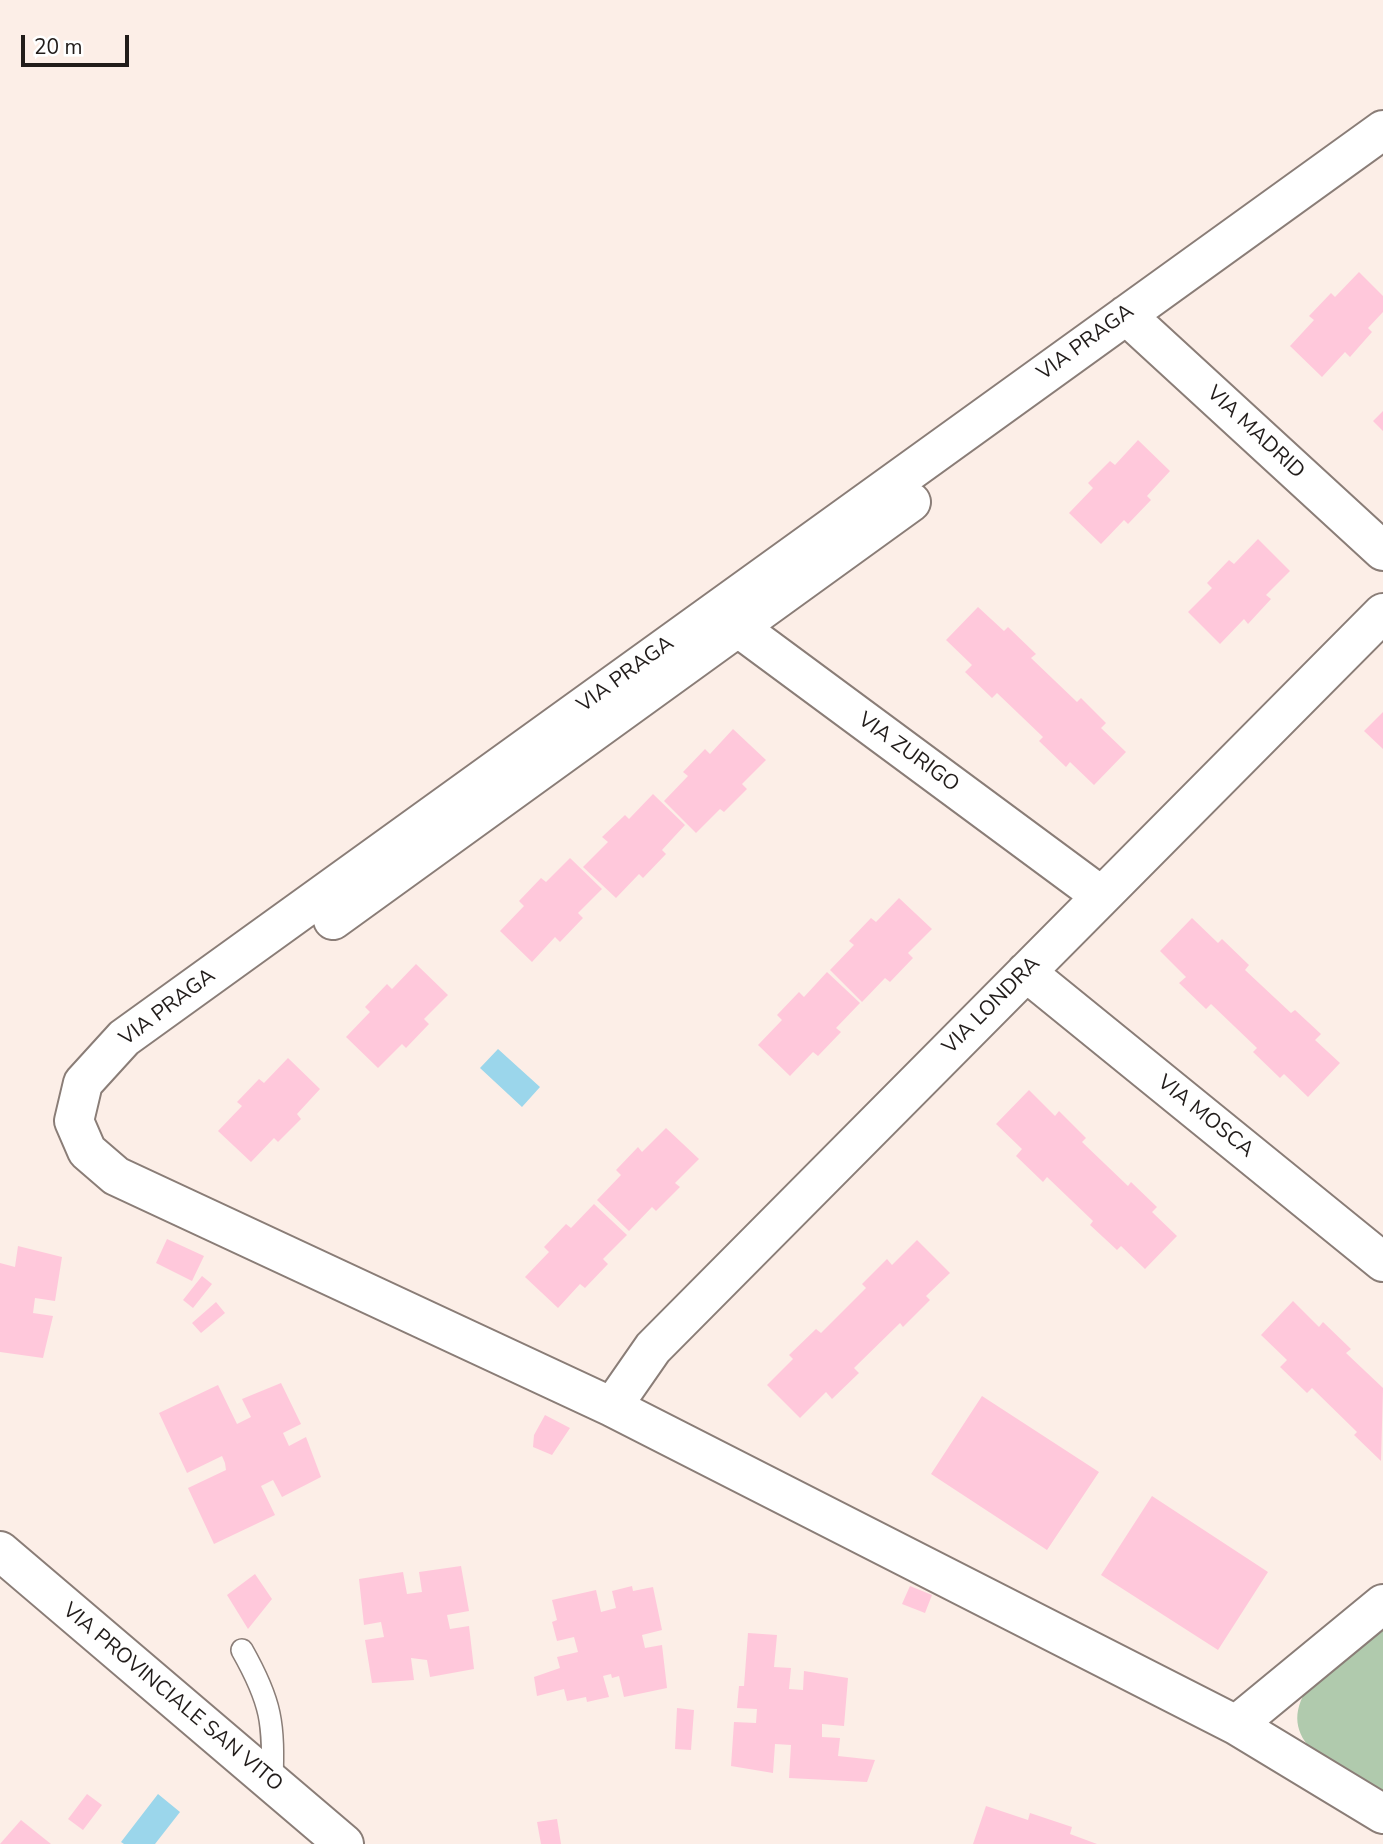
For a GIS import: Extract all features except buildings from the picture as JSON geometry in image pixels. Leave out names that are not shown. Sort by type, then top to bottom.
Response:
[{"type":"street","name":"VIA PRAGA","points":[[611,1407],[116,1176],[87,1151],[74,1121],[83,1083],[144,1055],[729,618],[1135,323],[1383,130]]},
{"type":"street","name":"VIA PRAGA","points":[[1135,323],[1383,159]]},
{"type":"street","name":"VIA MADRID","points":[[1135,323],[1383,551]]},
{"type":"street","name":"VIA LONDRA","points":[[611,1407],[653,1348],[1383,613]]},
{"type":"street","name":"VIA ZURIGO","points":[[729,618],[1100,895]]},
{"type":"street","name":"VIA MOSCA","points":[[1026,972],[1383,1262]]},
{"type":"street","points":[[611,1407],[1236,1725],[1383,1814]]},
{"type":"street","name":"VIA PROVINCIALE SAN VITO","points":[[0,1551],[344,1844]]},
{"type":"street","points":[[1236,1725],[1383,1604]]},
{"type":"lane","points":[[242,1650],[262,1687],[274,1732],[272,1783]]},
{"type":"green space","points":[[1383,1626],[1383,1797],[1319,1757],[1299,1730],[1297,1714],[1303,1696]]},
{"type":"water","points":[[498,1049],[540,1087],[522,1107],[480,1068]]},
{"type":"water","points":[[158,1794],[180,1812],[155,1844],[121,1842]]}]
